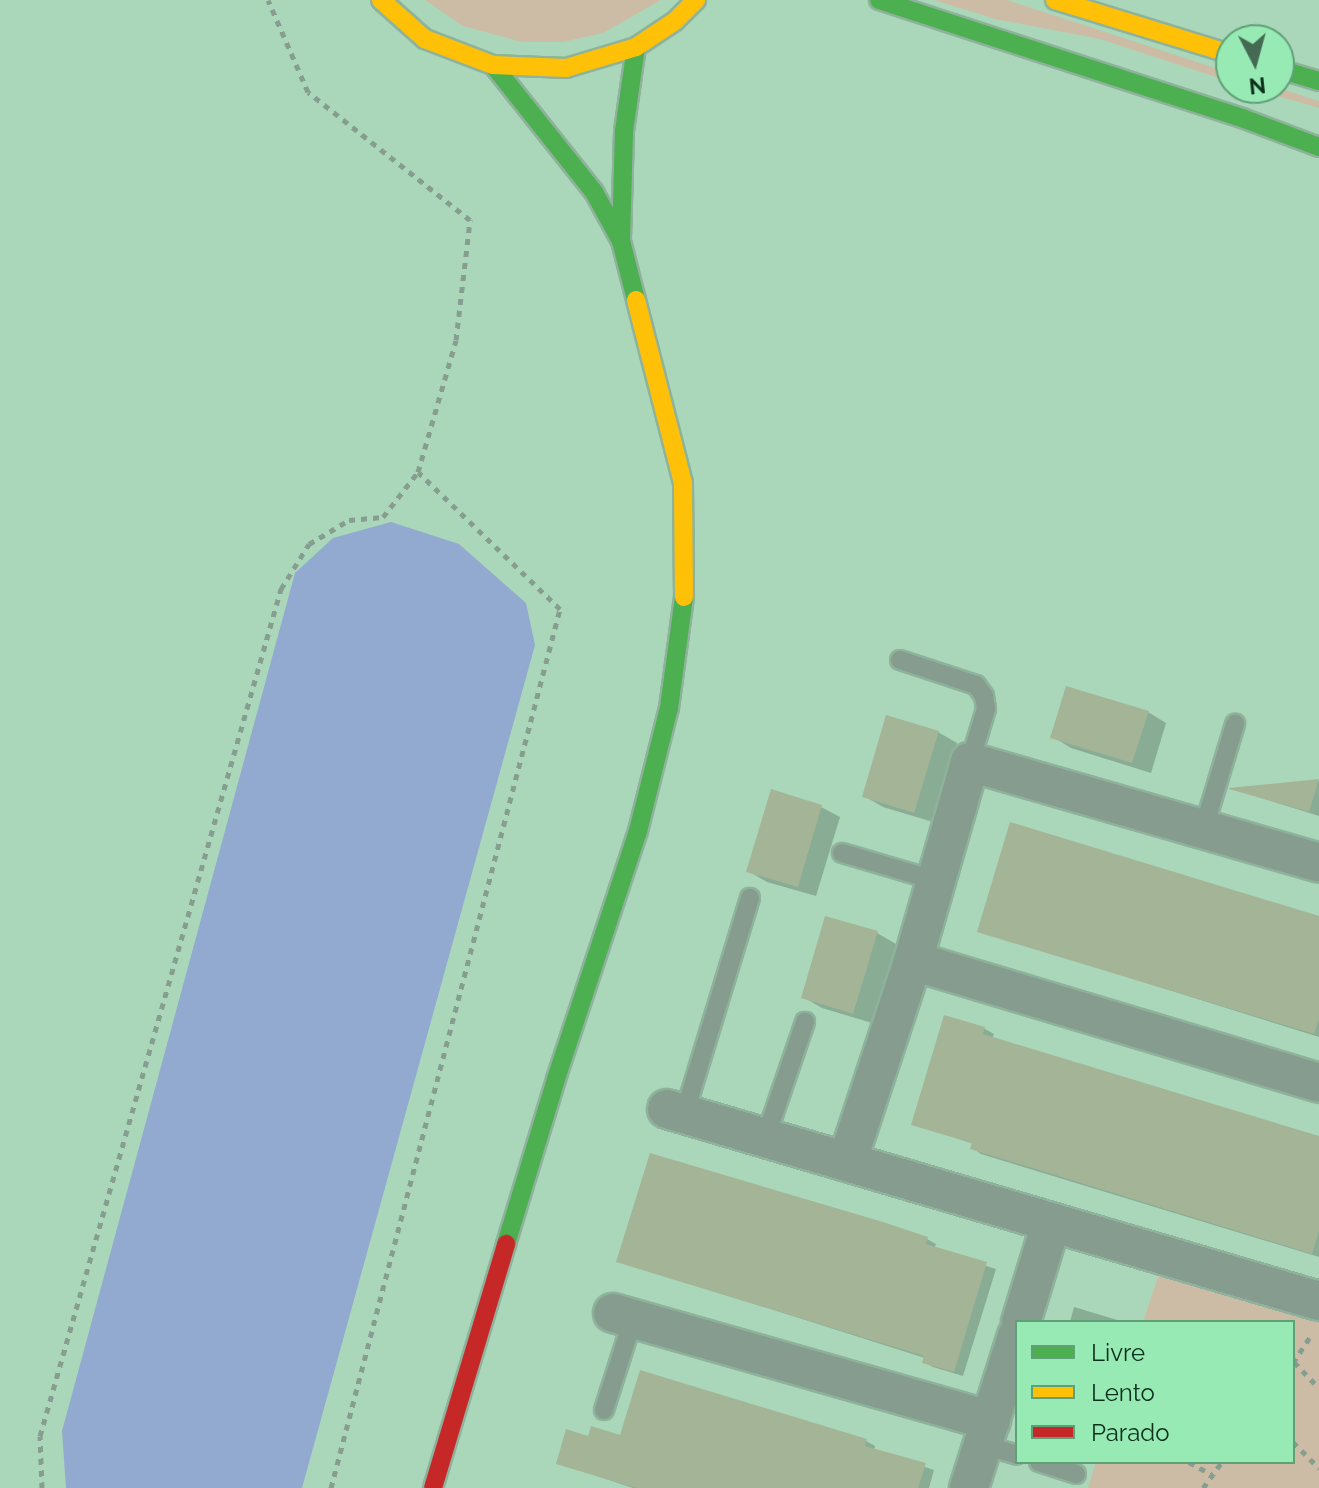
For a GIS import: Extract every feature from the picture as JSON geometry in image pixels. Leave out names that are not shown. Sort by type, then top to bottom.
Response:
[{"type":"street","points":[[381,0],[425,39],[493,65],[566,68],[636,47],[675,21],[696,0]]},
{"type":"street","points":[[879,0],[1242,118],[1319,147]]},
{"type":"street","points":[[1055,0],[1215,49]]},
{"type":"street","points":[[621,241],[624,131],[636,47]]},
{"type":"street","points":[[433,1488],[556,1079],[638,831],[671,693],[685,592],[683,483],[621,241],[594,192],[493,65]]},
{"type":"street","points":[[1295,74],[1319,81]]},
{"type":"street","points":[[1242,118],[1311,122]]},
{"type":"street","points":[[847,1162],[913,961],[970,762],[1204,827],[1319,863]]},
{"type":"street","points":[[913,961],[1319,1083]]},
{"type":"street","points":[[676,1112],[1319,1301]]},
{"type":"street","points":[[1022,1320],[1051,1224]]},
{"type":"street","points":[[623,1316],[997,1440]]},
{"type":"street","points":[[969,1488],[997,1440],[1015,1346]]},
{"type":"lane","points":[[900,660],[976,685],[984,696],[986,709],[970,762]]},
{"type":"lane","points":[[1204,827],[1235,724]]},
{"type":"lane","points":[[842,853],[934,880]]},
{"type":"lane","points":[[676,1112],[750,898]]},
{"type":"lane","points":[[765,1139],[805,1022]]},
{"type":"lane","points":[[604,1410],[623,1316]]},
{"type":"lane","points":[[1045,1464],[1076,1474]]},
{"type":"path","points":[[42,1488],[40,1436],[281,589],[309,544],[349,520],[383,517],[418,472],[456,340],[470,220],[308,92],[268,0]]},
{"type":"path","points":[[331,1488],[560,609],[418,472]]},
{"type":"path","points":[[1295,1359],[1319,1323]]},
{"type":"path","points":[[1295,1364],[1319,1388]]},
{"type":"path","points":[[1295,1444],[1319,1468]]},
{"type":"path","points":[[1193,1464],[1212,1475]]},
{"type":"path","points":[[1203,1488],[1220,1464]]},
{"type":"shaded area","points":[[425,0],[661,0],[603,33],[563,42],[522,42],[463,26]]},
{"type":"shaded area","points":[[934,0],[1007,0],[1215,68],[1215,77],[1100,39],[995,19]]},
{"type":"shaded area","points":[[1295,93],[1319,101],[1319,108],[1295,101]]},
{"type":"shaded area","points":[[1161,1268],[1319,1316],[1319,1488],[1088,1488],[1095,1464],[1295,1464],[1295,1320],[1144,1320]]},
{"type":"water","points":[[391,522],[459,544],[526,603],[535,645],[302,1488],[66,1488],[62,1431],[295,573],[333,538]]},
{"type":"building","points":[[1066,686],[1149,711],[1132,763],[1050,738]]},
{"type":"building","points":[[886,715],[939,731],[914,813],[862,797]]},
{"type":"building","points":[[1319,779],[1309,812],[1229,789],[1229,788]]},
{"type":"building","points":[[771,789],[822,805],[798,887],[746,872]]},
{"type":"building","points":[[1010,822],[1319,916],[1319,1019],[1314,1034],[977,932]]},
{"type":"building","points":[[825,916],[878,931],[853,1014],[801,998]]},
{"type":"building","points":[[944,1015],[985,1027],[983,1034],[1319,1136],[1319,1231],[1312,1254],[970,1149],[972,1143],[911,1125]]},
{"type":"building","points":[[650,1153],[883,1222],[928,1237],[926,1244],[987,1262],[954,1372],[922,1363],[924,1356],[616,1262]]},
{"type":"building","points":[[640,1370],[867,1439],[865,1446],[926,1463],[918,1488],[636,1488],[556,1464],[566,1429],[588,1436],[591,1426],[620,1435]]},
{"type":"traffic: fast","points":[[879,0],[1242,118],[1319,147]]},
{"type":"traffic: fast","points":[[621,239],[624,131],[636,47]]},
{"type":"traffic: fast","points":[[493,65],[594,192],[621,241],[636,300]]},
{"type":"traffic: fast","points":[[1295,74],[1319,81]]},
{"type":"traffic: fast","points":[[506,1244],[556,1079],[638,831],[669,708],[684,597]]},
{"type":"traffic: slow","points":[[381,0],[425,39],[493,65],[566,68],[636,47],[675,21],[696,0]]},
{"type":"traffic: slow","points":[[1055,0],[1215,49]]},
{"type":"traffic: slow","points":[[636,300],[683,483],[684,597]]},
{"type":"traffic: jam","points":[[433,1488],[506,1244]]}]
